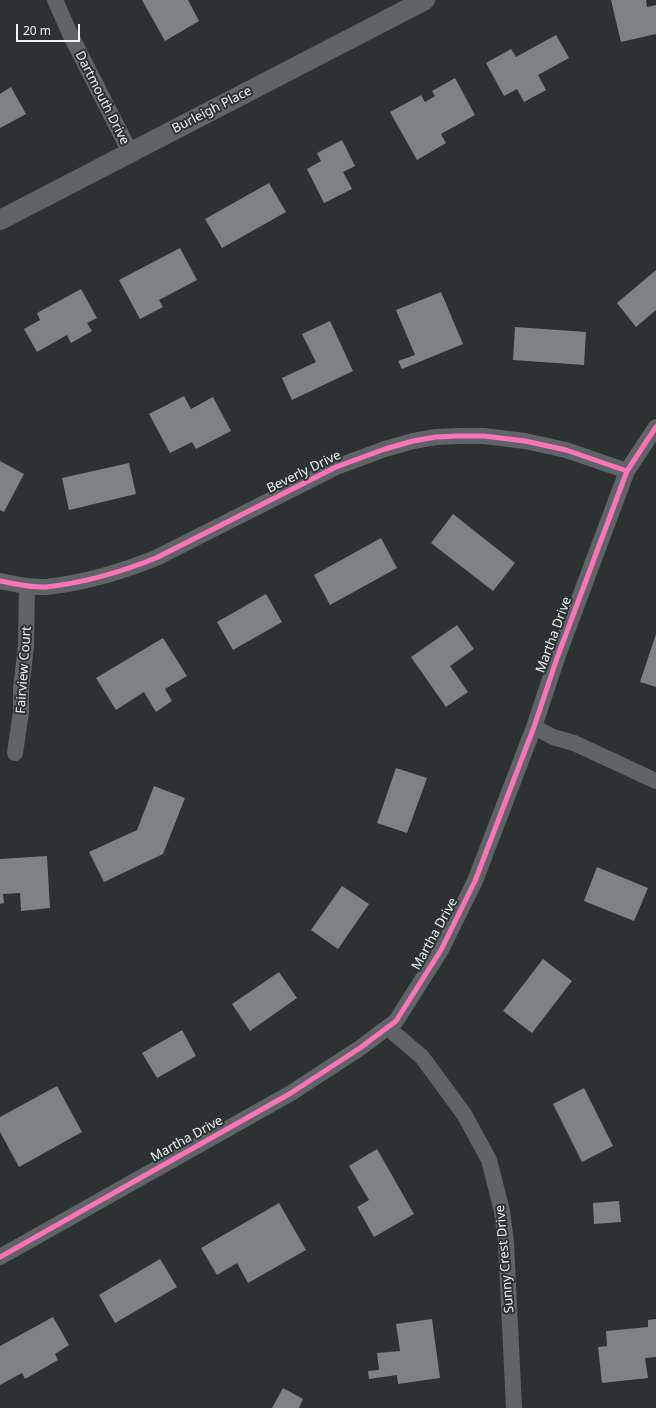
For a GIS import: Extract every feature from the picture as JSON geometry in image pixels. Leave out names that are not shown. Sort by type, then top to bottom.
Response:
[{"type":"street","name":"Dartmouth Drive","points":[[55,0],[71,36],[130,152]]},
{"type":"street","name":"Burleigh Place","points":[[0,220],[425,0]]},
{"type":"street","name":"Martha Drive","points":[[0,1257],[291,1093],[360,1048],[396,1021],[409,998],[441,950],[460,915],[475,881],[534,727],[557,658],[626,471],[656,427]]},
{"type":"street","name":"Beverly Drive","points":[[0,581],[27,586],[45,587],[101,577],[129,568],[156,558],[336,466],[413,441],[436,437],[484,436],[525,441],[566,450],[626,471]]},
{"type":"street","name":"Fairview Court","points":[[15,753],[21,712],[21,689],[26,646],[27,586]]},
{"type":"street","points":[[534,727],[554,737],[574,743],[656,781]]},
{"type":"street","name":"Sunny Crest Drive","points":[[388,1028],[422,1057],[464,1114],[489,1160],[501,1204],[506,1243],[514,1408]]},
{"type":"building","points":[[142,0],[188,0],[199,21],[165,41]]},
{"type":"building","points":[[611,0],[646,0],[647,7],[656,5],[656,34],[621,42]]},
{"type":"building","points":[[556,35],[569,58],[538,75],[546,90],[524,102],[517,89],[504,96],[486,63],[511,49],[516,57]]},
{"type":"building","points":[[455,78],[475,115],[441,134],[446,143],[417,160],[390,112],[421,95],[425,102],[435,96],[432,91]]},
{"type":"building","points":[[11,87],[26,114],[0,128],[0,94]]},
{"type":"building","points":[[342,140],[355,166],[343,172],[352,189],[324,203],[307,169],[321,161],[317,153]]},
{"type":"building","points":[[269,183],[286,212],[222,248],[205,219]]},
{"type":"building","points":[[180,248],[197,280],[159,300],[163,307],[140,319],[119,280]]},
{"type":"building","points":[[656,270],[656,310],[636,327],[617,303]]},
{"type":"building","points":[[81,289],[97,318],[87,323],[92,331],[71,343],[67,335],[37,352],[24,329],[40,320],[37,313]]},
{"type":"building","points":[[441,292],[463,344],[402,369],[398,361],[415,355],[396,310]]},
{"type":"building","points":[[330,321],[353,371],[292,400],[282,378],[316,362],[302,334]]},
{"type":"building","points":[[515,327],[586,332],[584,365],[513,360]]},
{"type":"building","points":[[184,396],[191,409],[213,397],[231,431],[196,449],[192,442],[170,453],[149,414]]},
{"type":"building","points":[[0,461],[24,474],[4,512],[0,510]]},
{"type":"building","points":[[129,463],[136,494],[69,510],[62,478]]},
{"type":"building","points":[[453,514],[515,563],[493,591],[431,543]]},
{"type":"building","points":[[381,538],[397,568],[330,605],[314,575]]},
{"type":"building","points":[[266,594],[282,622],[233,650],[217,622]]},
{"type":"building","points":[[457,625],[474,649],[450,666],[468,692],[446,707],[411,657]]},
{"type":"building","points":[[656,634],[656,687],[640,682]]},
{"type":"building","points":[[163,638],[187,676],[165,689],[172,701],[156,712],[144,692],[116,710],[96,678]]},
{"type":"building","points":[[396,768],[427,778],[407,833],[377,823]]},
{"type":"building","points":[[154,786],[185,798],[163,854],[104,882],[89,852],[137,830]]},
{"type":"building","points":[[47,856],[50,908],[21,911],[20,893],[3,894],[4,903],[0,904],[0,859]]},
{"type":"building","points":[[597,867],[648,888],[634,921],[584,901]]},
{"type":"building","points":[[342,886],[369,904],[338,949],[311,930]]},
{"type":"building","points":[[543,959],[572,981],[532,1033],[503,1011]]},
{"type":"building","points":[[279,972],[297,998],[250,1031],[232,1004]]},
{"type":"building","points":[[182,1030],[196,1056],[157,1078],[142,1053]]},
{"type":"building","points":[[57,1086],[82,1132],[19,1167],[0,1132],[0,1117]]},
{"type":"building","points":[[584,1088],[613,1146],[582,1162],[553,1104]]},
{"type":"building","points":[[377,1149],[414,1214],[374,1237],[357,1207],[369,1200],[349,1166]]},
{"type":"building","points":[[619,1201],[621,1222],[594,1224],[593,1203]]},
{"type":"building","points":[[279,1203],[306,1250],[248,1283],[237,1263],[217,1275],[201,1248]]},
{"type":"building","points":[[160,1259],[177,1287],[115,1323],[99,1295]]},
{"type":"building","points":[[53,1317],[69,1345],[55,1354],[58,1360],[25,1379],[22,1373],[0,1385],[0,1346]]},
{"type":"building","points":[[432,1319],[440,1378],[398,1384],[397,1375],[369,1379],[368,1371],[379,1370],[377,1353],[400,1351],[396,1324]]},
{"type":"building","points":[[656,1319],[656,1357],[645,1358],[648,1378],[602,1383],[598,1347],[607,1346],[606,1331],[648,1327],[648,1320]]},
{"type":"building","points":[[283,1388],[303,1399],[299,1408],[272,1408]]},
{"type":"cycle path","points":[[0,1257],[291,1093],[360,1048],[396,1021],[441,950],[475,881],[534,727],[557,658],[627,471],[656,427]]},
{"type":"cycle path","points":[[0,581],[29,586],[46,587],[88,580],[129,568],[156,558],[336,467],[385,449],[413,441],[436,437],[458,436],[484,436],[525,441],[566,450],[627,471]]}]
